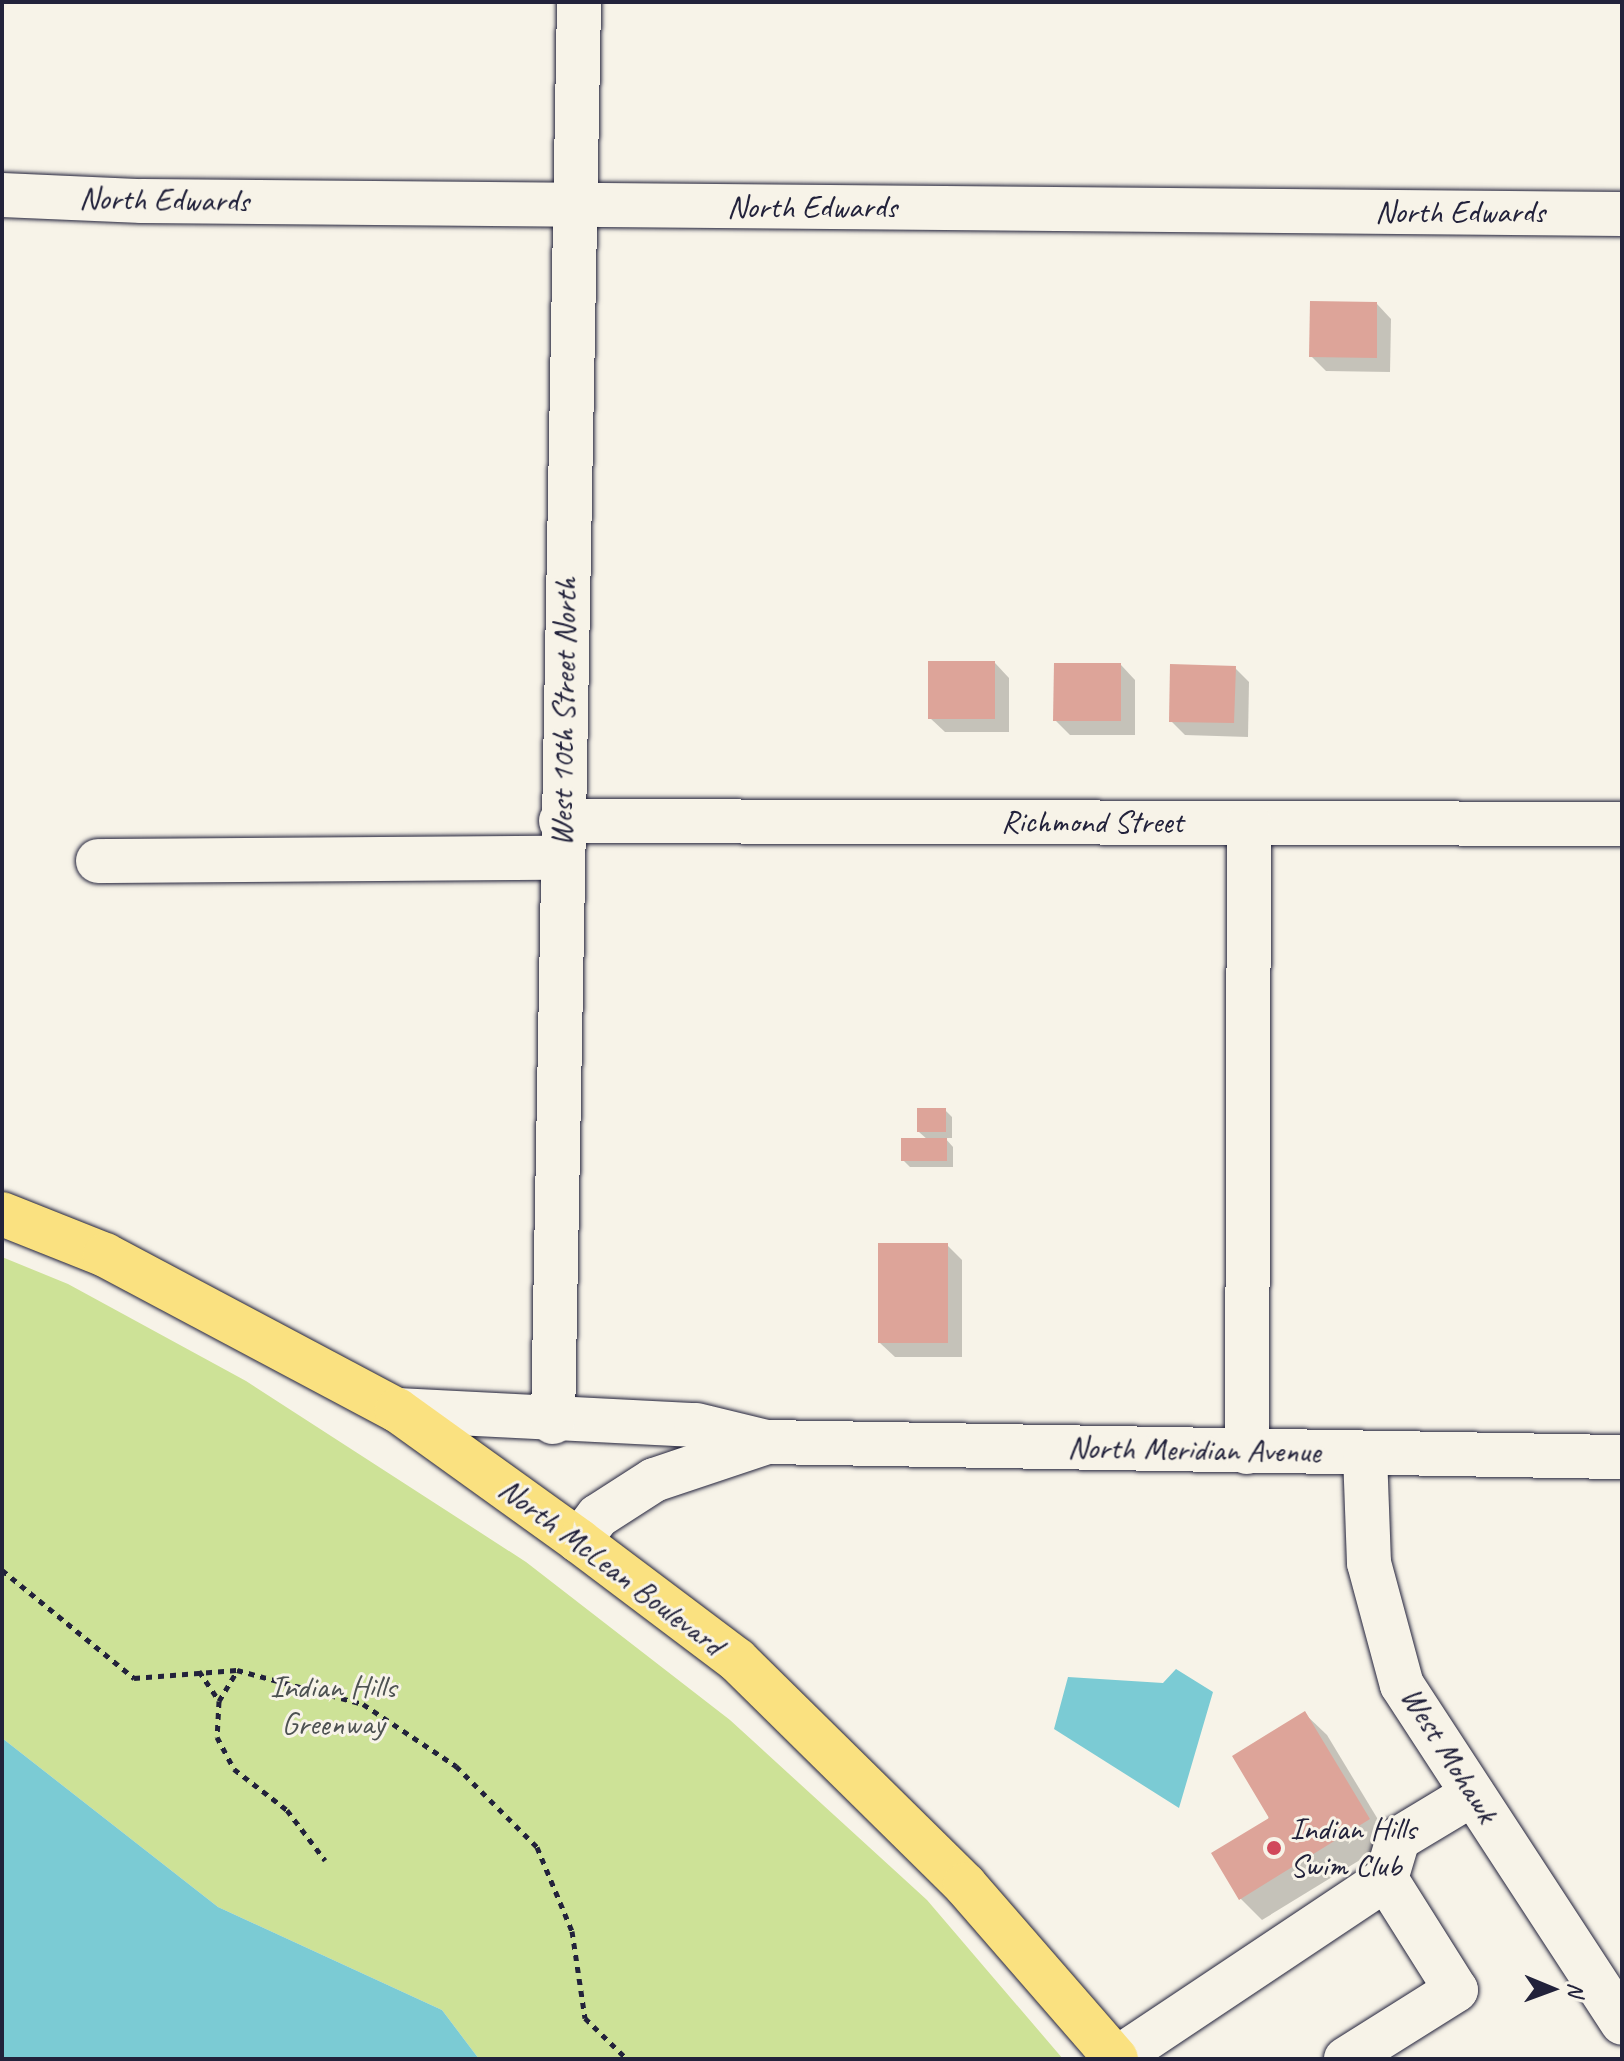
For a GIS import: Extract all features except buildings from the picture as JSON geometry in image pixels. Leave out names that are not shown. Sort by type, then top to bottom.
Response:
[{"type":"main road","name":"North McLean Boulevard","points":[[2,1214],[105,1255],[397,1410],[737,1660],[965,1885],[1116,2059]]},
{"type":"street","name":"West 10th Street North","points":[[553,1422],[561,840],[579,2]]},
{"type":"street","name":"North Edwards","points":[[2,195],[574,205],[1622,214]]},
{"type":"street","name":"Richmond Street","points":[[98,861],[561,840],[1249,823],[1622,824]]},
{"type":"street","points":[[1247,1452],[1249,823]]},
{"type":"street","name":"North Meridian Avenue","points":[[397,1410],[553,1422],[696,1425],[767,1442],[1622,1457]]},
{"type":"street","name":"North Meridian Avenue","points":[[579,1541],[598,1516],[654,1480],[767,1442]]},
{"type":"street","name":"West Mohawk","points":[[1365,1454],[1369,1563],[1402,1685],[1622,2023]]},
{"type":"street","points":[[1116,2059],[1386,1879],[1398,1839],[1473,1794]]},
{"type":"street","points":[[1346,2059],[1456,1990],[1386,1879]]},
{"type":"path","points":[[2,1570],[134,1678],[199,1670],[237,1670],[363,1704],[456,1766],[537,1847],[572,1931],[585,2018],[627,2059]]},
{"type":"path","points":[[199,1670],[219,1701]]},
{"type":"path","points":[[237,1670],[219,1701],[217,1737],[234,1769],[287,1810],[325,1860]]},
{"type":"green space","name":"Indian Hills Greenway","points":[[2,1257],[68,1284],[246,1381],[526,1562],[730,1720],[927,1900],[1063,2059],[479,2059],[442,2010],[218,1907],[2,1738]]},
{"type":"water","points":[[1176,1669],[1213,1692],[1179,1808],[1054,1729],[1068,1677],[1163,1683]]},
{"type":"water","points":[[2,1738],[218,1907],[442,2010],[479,2059],[2,2059]]},
{"type":"place","name":"Indian Hills Swim Club","points":[[1274,1848]]}]
